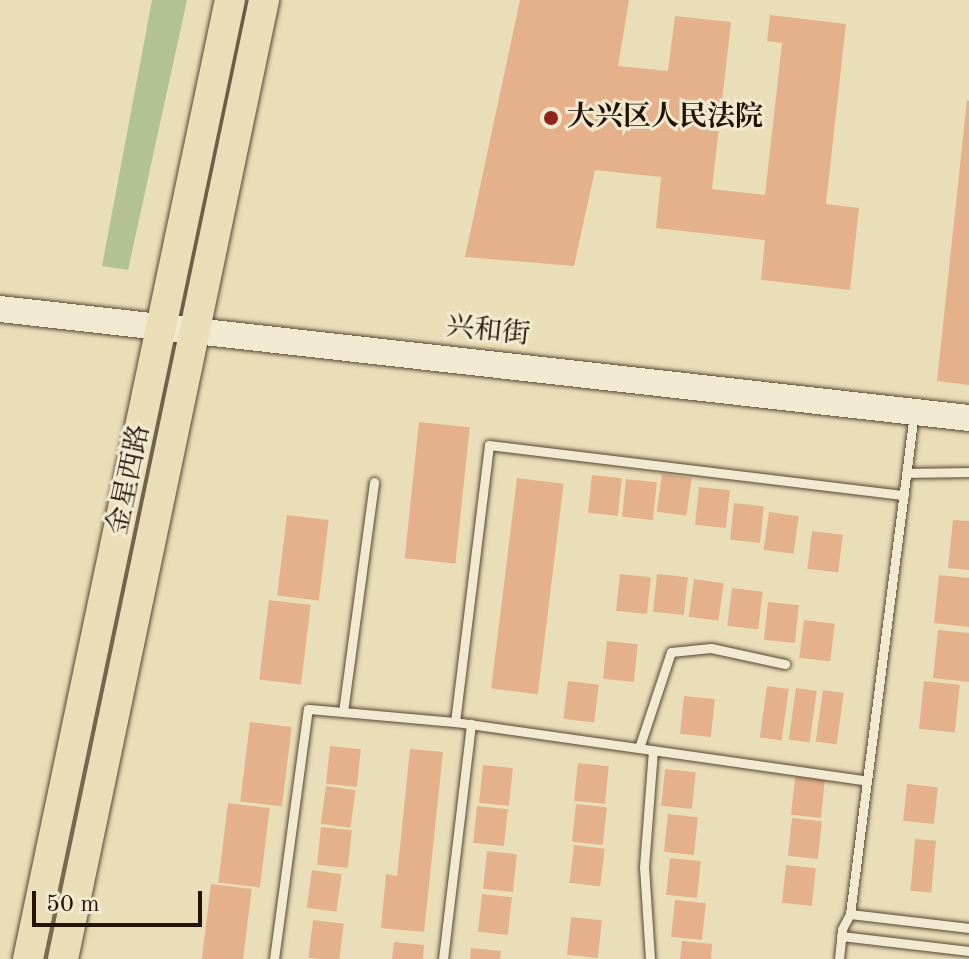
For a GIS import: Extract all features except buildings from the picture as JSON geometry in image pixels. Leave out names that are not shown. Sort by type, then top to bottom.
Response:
[{"type":"main road","name":"金星西路","points":[[28,959],[230,0]]},
{"type":"main road","name":"金星西路","points":[[63,959],[264,0]]},
{"type":"street","name":"兴和街","points":[[0,309],[969,418]]},
{"type":"lane","points":[[839,959],[841,936],[850,914],[914,412]]},
{"type":"lane","points":[[455,722],[489,445],[904,495]]},
{"type":"lane","points":[[906,473],[969,472]]},
{"type":"lane","points":[[343,712],[374,482]]},
{"type":"lane","points":[[639,748],[671,652],[711,648],[785,664]]},
{"type":"lane","points":[[274,959],[308,709],[471,724],[867,781]]},
{"type":"lane","points":[[443,959],[471,724]]},
{"type":"lane","points":[[650,959],[644,867],[653,750]]},
{"type":"lane","points":[[850,914],[969,928]]},
{"type":"lane","points":[[841,936],[969,951]]},
{"type":"green space","points":[[152,0],[187,0],[128,270],[102,266]]},
{"type":"place","name":"大兴区人民法院","points":[[551,118]]}]
